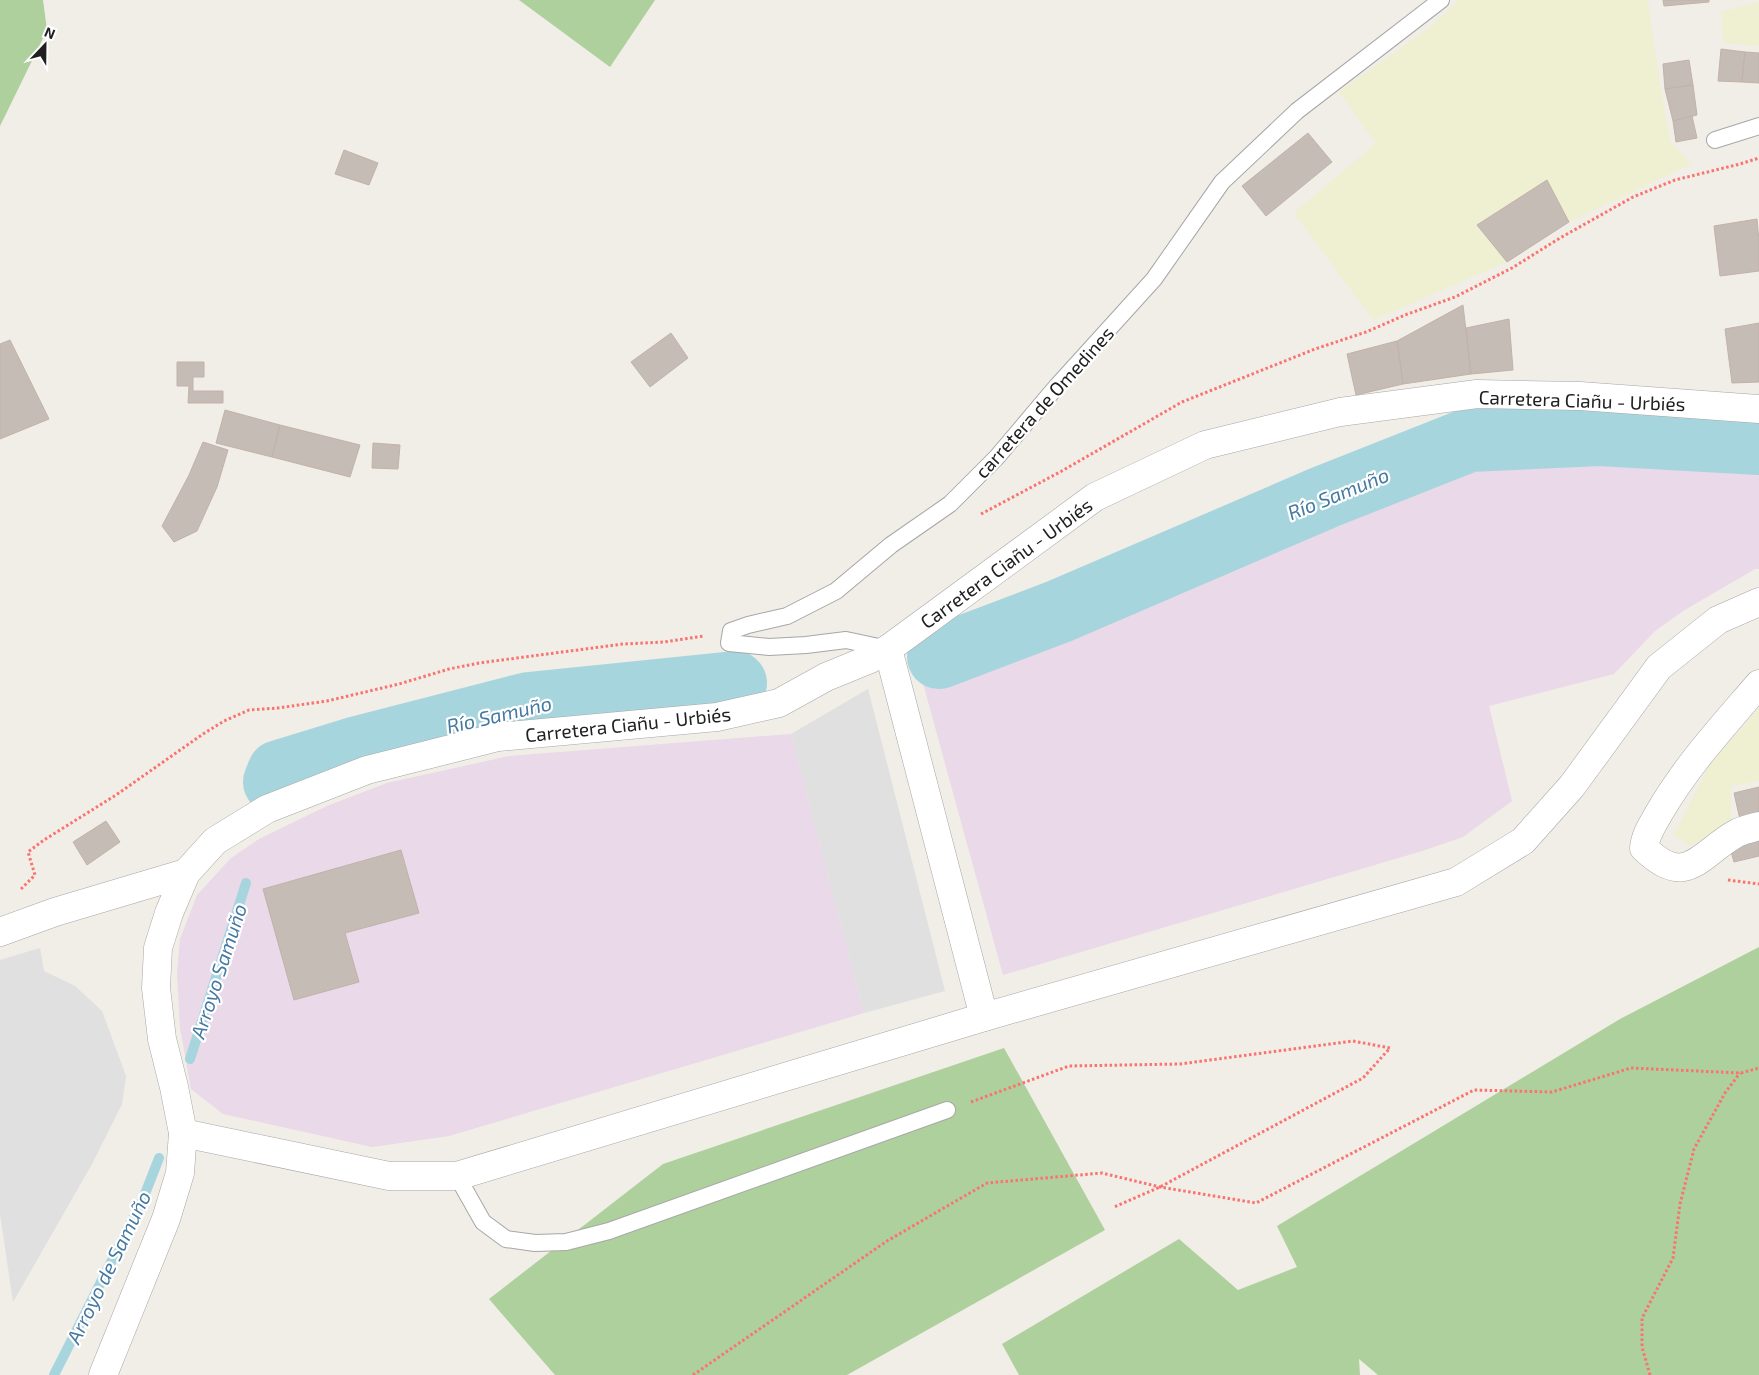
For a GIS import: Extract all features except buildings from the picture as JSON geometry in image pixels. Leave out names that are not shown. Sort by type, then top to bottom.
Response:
[{"type":"street","name":"Carretera Ciañu - Urbiés","points":[[103,1375],[166,1219],[180,1173],[183,1133],[162,1039],[156,988],[158,948],[169,913],[186,873],[215,841],[267,809],[367,770],[498,737],[717,717],[778,703],[826,677],[870,659],[888,649],[1096,497],[1205,446],[1340,412],[1477,394],[1580,396],[1759,409]]},
{"type":"street","points":[[183,1133],[389,1176],[457,1176],[984,1017],[1456,882],[1523,841],[1572,786],[1659,667],[1718,620],[1759,602]]},
{"type":"street","points":[[888,649],[984,1017]]},
{"type":"street","points":[[1759,684],[1670,793],[1651,827],[1644,848],[1656,860],[1674,868],[1684,868],[1699,861],[1737,833],[1759,826]]},
{"type":"street","points":[[0,932],[55,912],[186,873]]},
{"type":"lane","name":"carretera de Omedines","points":[[731,631],[787,616],[836,591],[891,544],[950,504],[997,457],[1057,386],[1154,279],[1222,182],[1297,111],[1441,0]]},
{"type":"lane","points":[[1715,140],[1759,126]]},
{"type":"lane","points":[[731,631],[729,643],[744,646],[806,646],[846,640],[888,649]]},
{"type":"lane","points":[[457,1176],[483,1222],[506,1239],[535,1243],[566,1242],[609,1231],[947,1110]]},
{"type":"path","points":[[973,518],[1014,497],[1182,402],[1315,349],[1366,332],[1405,315],[1455,297],[1512,268],[1560,238],[1633,198],[1675,180],[1759,158]]},
{"type":"path","points":[[35,875],[28,852],[116,795],[203,734],[250,710],[326,701],[479,663],[623,644],[664,642],[731,631]]},
{"type":"path","points":[[947,1110],[1069,1066],[1180,1064],[1353,1041],[1390,1048],[1363,1078],[1160,1187],[1114,1207]]},
{"type":"path","points":[[693,1375],[887,1241],[987,1183],[1102,1172],[1160,1187],[1256,1203],[1474,1090],[1552,1092],[1631,1068],[1741,1073],[1759,1068]]},
{"type":"path","points":[[1650,1375],[1642,1347],[1642,1318],[1673,1258],[1680,1204],[1694,1149],[1725,1093],[1741,1073]]},
{"type":"shaded area","points":[[1606,447],[1759,457],[1759,569],[1755,569],[1683,611],[1655,631],[1614,674],[1489,706],[1512,801],[1463,837],[1422,851],[1003,975],[921,676],[1059,624],[1467,451]]},
{"type":"shaded area","points":[[868,689],[945,991],[864,1013],[791,734]]},
{"type":"shaded area","points":[[791,734],[864,1013],[449,1136],[372,1147],[223,1114],[191,1089],[180,1028],[177,972],[180,939],[197,895],[231,858],[259,839],[327,806],[387,783],[509,756]]},
{"type":"shaded area","points":[[40,948],[44,971],[75,986],[102,1011],[126,1076],[122,1104],[92,1164],[13,1302],[0,1214],[0,960]]},
{"type":"green space","points":[[0,0],[43,0],[47,30],[0,126]]},
{"type":"green space","points":[[519,0],[655,0],[610,67]]},
{"type":"green space","points":[[1459,0],[1648,0],[1670,141],[1691,164],[1569,222],[1507,262],[1373,320],[1294,213],[1376,143],[1339,92],[1428,29]]},
{"type":"green space","points":[[1759,2],[1759,46],[1724,43],[1721,12]]},
{"type":"green space","points":[[1759,709],[1759,781],[1731,786],[1731,824],[1690,846],[1674,835],[1712,760]]},
{"type":"green space","points":[[1759,947],[1759,1375],[1378,1375],[1359,1359],[1360,1375],[1019,1375],[1002,1344],[1179,1239],[1238,1290],[1297,1267],[1277,1226],[1620,1019]]},
{"type":"green space","points":[[1004,1048],[1105,1230],[847,1375],[555,1375],[489,1299],[663,1164]]},
{"type":"waterway","name":"Río Samuño","points":[[939,657],[1060,611],[1325,497],[1469,440],[1599,434],[1759,443]]},
{"type":"waterway","name":"Río Samuño","points":[[275,782],[279,772],[354,749],[529,704],[735,683]]},
{"type":"waterway","name":"Arroyo Samuño","points":[[190,1059],[246,883]]},
{"type":"waterway","name":"Arroyo de Samuño","points":[[54,1375],[143,1199],[159,1158]]}]
